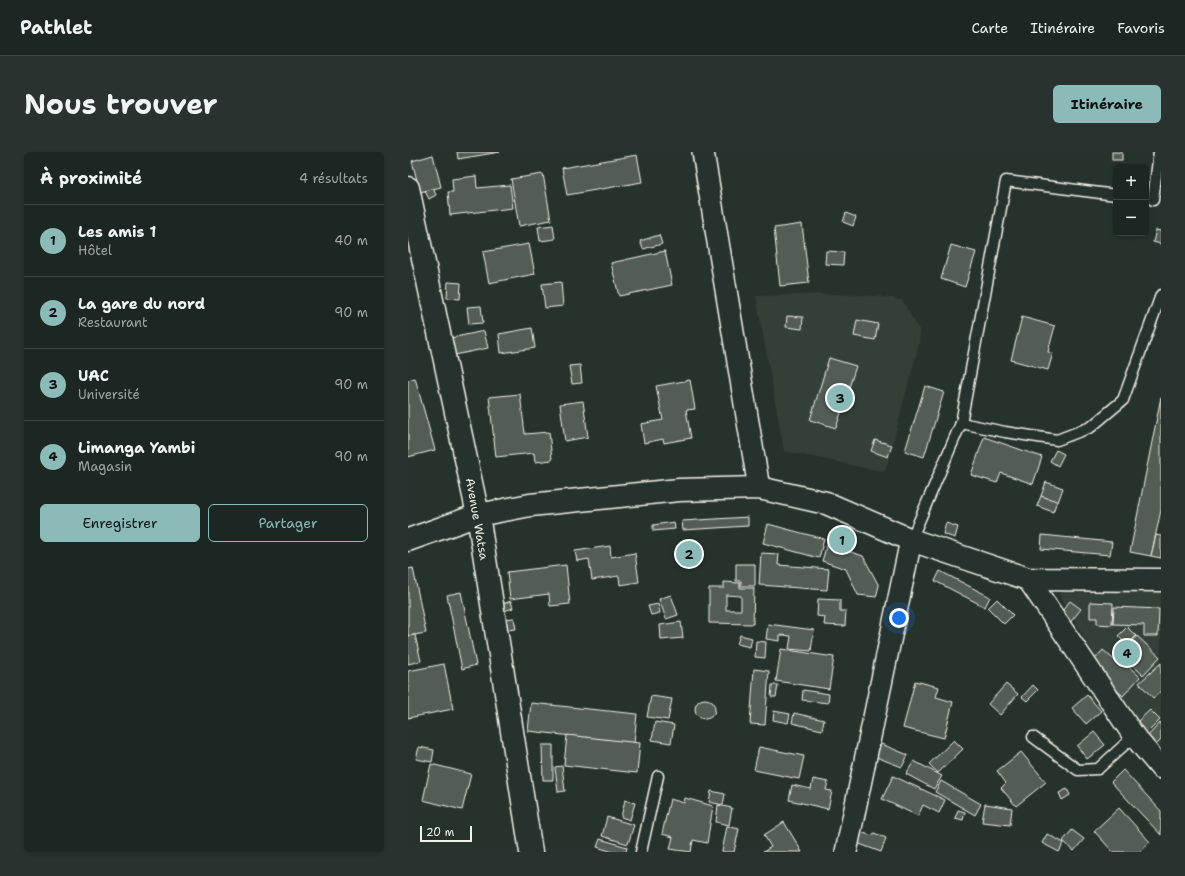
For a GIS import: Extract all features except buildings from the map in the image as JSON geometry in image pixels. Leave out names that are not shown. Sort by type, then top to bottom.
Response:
[{"type":"street","points":[[703,152],[759,488]]},
{"type":"street","name":"Avenue Watsa","points":[[408,188],[478,515],[531,852]]},
{"type":"street","points":[[408,540],[478,515],[530,505],[679,490],[759,488],[826,503],[911,540],[1028,580],[1161,580]]},
{"type":"street","points":[[846,852],[911,540]]},
{"type":"street","points":[[1028,580],[1134,736],[1161,768]]},
{"type":"lane","points":[[1153,200],[1159,152]]},
{"type":"lane","points":[[911,540],[961,423],[1006,181],[1113,195]]},
{"type":"lane","points":[[961,423],[1005,432],[1058,440],[1091,427],[1123,400],[1161,295]]},
{"type":"lane","points":[[1033,737],[1078,770],[1098,769],[1134,736]]},
{"type":"lane","points":[[641,852],[658,776]]},
{"type":"shaded area","points":[[832,294],[877,296],[902,300],[920,331],[919,344],[885,472],[784,451],[756,296]]},
{"type":"shaded area","points":[[1067,584],[1161,587],[1161,747],[1127,712],[1059,594]]},
{"type":"place","name":"UAC","points":[[840,398]]},
{"type":"place","name":"Les amis 1","points":[[842,540]]},
{"type":"place","name":"La gare du nord","points":[[689,554]]},
{"type":"place","name":"Limanga Yambi","points":[[1127,653]]}]
